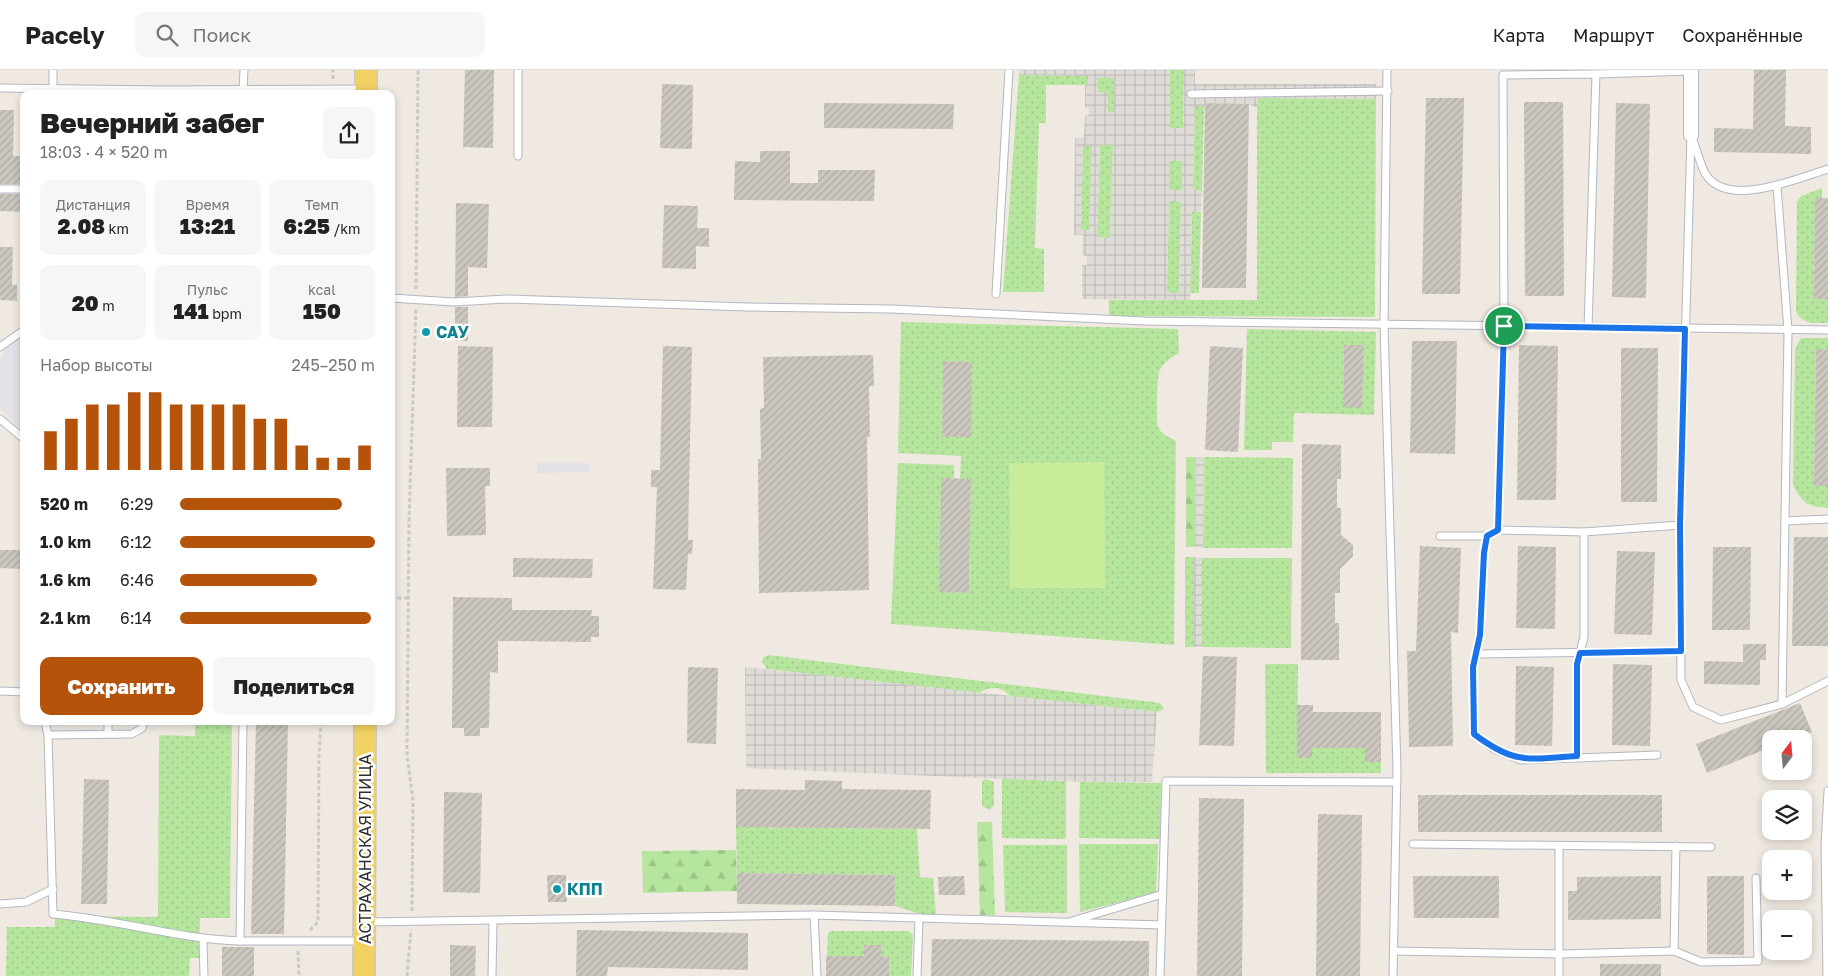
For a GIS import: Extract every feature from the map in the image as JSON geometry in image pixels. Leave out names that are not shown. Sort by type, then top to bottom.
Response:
[{"type":"main road","name":"АСТРАХАНСКАЯ УЛИЦА","points":[[364,976],[365,725]]},
{"type":"street","points":[[1690,71],[1691,135]]},
{"type":"lane","points":[[53,70],[53,90]]},
{"type":"lane","points":[[243,90],[244,70]]},
{"type":"lane","points":[[518,70],[518,156]]},
{"type":"lane","points":[[996,294],[1009,70]]},
{"type":"lane","points":[[1387,70],[1384,325],[1396,782],[1393,976]]},
{"type":"lane","points":[[1498,530],[1504,326],[1503,75],[1690,71]]},
{"type":"lane","points":[[1588,328],[1596,74]]},
{"type":"lane","points":[[261,90],[366,84]]},
{"type":"lane","points":[[0,88],[35,90]]},
{"type":"lane","points":[[1191,94],[1388,91]]},
{"type":"lane","points":[[1691,135],[1706,175],[1726,190],[1768,189],[1828,169]]},
{"type":"lane","points":[[1691,135],[1680,525],[1681,680],[1693,707],[1721,720],[1782,704],[1828,681]]},
{"type":"lane","points":[[1777,186],[1788,330],[1782,704]]},
{"type":"lane","points":[[0,189],[20,189]]},
{"type":"lane","points":[[395,298],[454,302],[506,298],[748,307],[892,308],[1145,321],[1828,330]]},
{"type":"lane","points":[[0,347],[20,333]]},
{"type":"lane","points":[[0,419],[20,436]]},
{"type":"lane","points":[[1785,521],[1828,519]]},
{"type":"lane","points":[[1440,536],[1487,536],[1498,530],[1584,532],[1680,525]]},
{"type":"lane","points":[[1577,756],[1577,664],[1584,637],[1584,532]]},
{"type":"lane","points":[[1487,536],[1484,553],[1480,635],[1473,667],[1474,734],[1494,749],[1521,760],[1577,756],[1657,755]]},
{"type":"lane","points":[[1476,654],[1681,651]]},
{"type":"lane","points":[[0,691],[20,692]]},
{"type":"lane","points":[[46,725],[48,734],[53,914],[78,916],[203,940],[240,941],[298,941],[364,932],[412,922],[548,918],[814,915],[1162,925]]},
{"type":"lane","points":[[108,725],[108,734]]},
{"type":"lane","points":[[48,734],[132,734],[142,728],[143,725]]},
{"type":"lane","points":[[240,941],[243,725]]},
{"type":"lane","points":[[1160,976],[1166,780],[1396,782]]},
{"type":"lane","points":[[1826,976],[1825,845],[1828,792]]},
{"type":"lane","points":[[1413,844],[1711,847]]},
{"type":"lane","points":[[1559,846],[1560,976]]},
{"type":"lane","points":[[1674,951],[1676,846]]},
{"type":"lane","points":[[1394,951],[1559,954],[1674,951],[1701,962],[1758,960],[1756,878]]},
{"type":"lane","points":[[0,904],[26,902],[53,889]]},
{"type":"lane","points":[[1064,923],[1163,894]]},
{"type":"lane","points":[[814,915],[817,976]]},
{"type":"lane","points":[[917,976],[919,918]]},
{"type":"lane","points":[[492,976],[493,921]]},
{"type":"lane","points":[[203,940],[204,976]]},
{"type":"path","points":[[407,976],[412,922],[413,800],[407,755],[408,598],[416,299],[418,70]]},
{"type":"path","points":[[395,598],[408,598]]},
{"type":"path","points":[[299,976],[298,941],[318,922],[321,725]]},
{"type":"shaded area","points":[[1019,70],[1170,70],[1170,128],[1183,128],[1184,70],[1195,70],[1195,84],[1376,84],[1376,99],[1258,98],[1258,108],[1249,104],[1206,103],[1205,106],[1195,106],[1193,190],[1202,191],[1201,212],[1192,212],[1190,300],[1082,299],[1082,265],[1087,265],[1087,256],[1082,255],[1083,235],[1074,235],[1075,138],[1084,137],[1085,116],[1089,115],[1089,108],[1085,108],[1085,85],[1088,84],[1088,76],[1019,75]],"holes":[[[1097,78],[1114,78],[1114,112],[1108,112],[1108,92],[1098,92]],[[1100,145],[1113,145],[1110,238],[1097,237]],[[1083,146],[1092,146],[1089,230],[1081,230]],[[1169,161],[1182,161],[1182,190],[1169,190]],[[1169,201],[1181,202],[1179,293],[1167,292]]]},
{"type":"shaded area","points":[[20,339],[20,429],[0,408],[0,360],[7,348]]},
{"type":"shaded area","points":[[1196,457],[1204,457],[1203,548],[1195,547]]},
{"type":"shaded area","points":[[537,463],[589,463],[589,472],[537,473]]},
{"type":"shaded area","points":[[1194,557],[1202,558],[1202,647],[1194,647]]},
{"type":"shaded area","points":[[745,667],[1157,712],[1152,782],[1080,782],[746,768]]},
{"type":"green space","points":[[1170,70],[1184,70],[1183,128],[1170,128]]},
{"type":"green space","points":[[1019,75],[1088,76],[1088,85],[1046,85],[1046,123],[1039,123],[1035,248],[1044,249],[1044,292],[1003,292]]},
{"type":"green space","points":[[1097,78],[1114,78],[1114,112],[1108,113],[1098,92]]},
{"type":"green space","points":[[1257,98],[1376,99],[1375,317],[1109,316],[1109,300],[1257,300]]},
{"type":"green space","points":[[1195,106],[1204,106],[1202,191],[1193,190]]},
{"type":"green space","points":[[1100,144],[1113,145],[1110,238],[1097,237]]},
{"type":"green space","points":[[1083,146],[1092,146],[1090,230],[1081,230]]},
{"type":"green space","points":[[1169,161],[1182,161],[1182,190],[1169,190]]},
{"type":"green space","points":[[1822,188],[1822,198],[1815,198],[1814,299],[1828,299],[1828,323],[1814,323],[1801,319],[1796,311],[1797,202],[1801,196]]},
{"type":"green space","points":[[1169,201],[1181,201],[1179,293],[1167,293]]},
{"type":"green space","points":[[1192,212],[1201,212],[1199,293],[1190,293]]},
{"type":"green space","points":[[901,322],[1178,329],[1179,353],[1167,361],[1159,372],[1157,399],[1158,427],[1163,434],[1176,441],[1174,645],[891,624],[898,463],[954,465],[954,478],[960,478],[961,456],[898,453]],"holes":[[[943,361],[972,362],[970,437],[942,436]],[[942,478],[971,479],[969,593],[939,592]]]},
{"type":"green space","points":[[1247,329],[1376,332],[1374,415],[1294,413],[1293,442],[1272,442],[1272,450],[1244,450]],"holes":[[[1344,345],[1363,346],[1362,407],[1343,407]]]},
{"type":"green space","points":[[1801,338],[1828,338],[1828,350],[1816,350],[1814,485],[1828,486],[1828,508],[1806,503],[1793,485],[1795,349]]},
{"type":"green space","points":[[1186,457],[1196,457],[1195,547],[1186,547]]},
{"type":"green space","points":[[1204,457],[1293,458],[1292,548],[1203,548]]},
{"type":"green space","points":[[1104,462],[1105,588],[1010,588],[1009,463]]},
{"type":"green space","points":[[1185,557],[1194,557],[1194,647],[1185,647]]},
{"type":"green space","points":[[1202,558],[1292,558],[1291,648],[1202,647]]},
{"type":"green space","points":[[768,655],[1160,703],[1164,709],[1157,712],[1010,696],[1003,690],[996,688],[979,693],[767,669],[762,662],[763,658]]},
{"type":"green space","points":[[1265,664],[1298,664],[1297,758],[1311,758],[1312,748],[1365,748],[1365,762],[1381,762],[1381,773],[1266,773]]},
{"type":"green space","points":[[196,725],[232,725],[230,918],[200,918],[199,958],[190,958],[189,976],[6,976],[7,927],[55,927],[55,916],[158,917],[159,735],[195,736]]},
{"type":"green space","points":[[1002,778],[1066,781],[1066,839],[1002,838]]},
{"type":"green space","points":[[985,779],[994,782],[994,805],[990,810],[982,806],[982,782]]},
{"type":"green space","points":[[1080,782],[1161,783],[1160,839],[1079,838]]},
{"type":"green space","points":[[977,822],[992,822],[995,915],[980,915]]},
{"type":"green space","points":[[736,827],[917,829],[920,877],[933,878],[936,914],[923,915],[895,906],[895,875],[737,873]]},
{"type":"green space","points":[[1079,844],[1158,844],[1156,893],[1080,912]]},
{"type":"green space","points":[[1003,845],[1067,845],[1067,913],[1005,912]]},
{"type":"green space","points":[[736,850],[737,891],[643,893],[642,851]]},
{"type":"green space","points":[[831,931],[908,931],[913,935],[911,976],[889,976],[889,957],[881,957],[881,945],[864,945],[864,956],[827,956],[828,933]]},
{"type":"building","points":[[465,70],[494,70],[493,148],[463,147]]},
{"type":"building","points":[[1754,70],[1786,70],[1785,126],[1811,127],[1811,154],[1714,152],[1714,128],[1753,129]]},
{"type":"building","points":[[662,84],[693,85],[692,149],[660,148]]},
{"type":"building","points":[[1426,98],[1464,98],[1460,294],[1422,294]]},
{"type":"building","points":[[1524,102],[1563,102],[1564,296],[1525,296]]},
{"type":"building","points":[[824,103],[954,104],[953,129],[824,128]]},
{"type":"building","points":[[1205,103],[1249,104],[1246,288],[1202,288]]},
{"type":"building","points":[[1616,103],[1650,104],[1646,298],[1612,297]]},
{"type":"building","points":[[0,110],[14,110],[13,156],[20,156],[20,184],[0,184]]},
{"type":"building","points":[[760,151],[790,151],[790,183],[818,183],[818,170],[875,170],[874,201],[734,200],[735,161],[760,162]]},
{"type":"building","points":[[0,194],[20,194],[20,212],[0,211]]},
{"type":"building","points":[[1815,198],[1828,198],[1828,299],[1814,299]]},
{"type":"building","points":[[456,203],[489,204],[487,268],[468,267],[468,296],[455,297]]},
{"type":"building","points":[[664,205],[698,206],[697,228],[709,228],[709,247],[696,246],[696,269],[662,268]]},
{"type":"building","points":[[0,247],[13,247],[12,285],[17,285],[17,301],[0,300]]},
{"type":"building","points":[[455,307],[468,307],[468,341],[455,341]]},
{"type":"building","points":[[1412,341],[1457,341],[1455,454],[1410,453]]},
{"type":"building","points":[[1344,345],[1364,345],[1362,408],[1343,407]]},
{"type":"building","points":[[1519,345],[1558,346],[1556,500],[1517,500]]},
{"type":"building","points":[[458,346],[493,347],[492,427],[457,427]]},
{"type":"building","points":[[663,346],[692,347],[688,540],[693,540],[692,554],[688,554],[686,590],[653,589],[657,487],[651,487],[651,470],[660,470]]},
{"type":"building","points":[[1210,346],[1243,348],[1238,452],[1205,450]]},
{"type":"building","points":[[1621,348],[1658,348],[1657,502],[1621,502]]},
{"type":"building","points":[[1816,349],[1828,350],[1828,486],[1814,486]]},
{"type":"building","points":[[873,355],[874,386],[869,386],[870,437],[867,437],[869,590],[759,593],[758,459],[761,459],[760,409],[764,408],[763,357]]},
{"type":"building","points":[[943,361],[972,362],[971,437],[942,437]]},
{"type":"building","points":[[1302,444],[1341,445],[1341,479],[1337,479],[1337,508],[1341,508],[1341,535],[1353,545],[1353,556],[1340,569],[1340,593],[1335,593],[1335,623],[1339,623],[1339,660],[1301,660]]},
{"type":"building","points":[[446,468],[490,468],[490,486],[485,486],[486,535],[447,536]]},
{"type":"building","points":[[941,478],[971,479],[969,593],[939,592]]},
{"type":"building","points":[[1794,537],[1828,537],[1828,646],[1792,646]]},
{"type":"building","points":[[1420,546],[1461,548],[1458,633],[1451,632],[1453,746],[1409,747],[1407,651],[1416,651]]},
{"type":"building","points":[[1518,546],[1556,547],[1555,629],[1516,628]]},
{"type":"building","points":[[1713,547],[1751,547],[1750,630],[1712,630]]},
{"type":"building","points":[[0,550],[20,550],[20,569],[0,568]]},
{"type":"building","points":[[1617,551],[1655,552],[1652,635],[1614,634]]},
{"type":"building","points":[[513,558],[593,559],[592,578],[513,577]]},
{"type":"building","points":[[453,597],[512,598],[512,610],[592,610],[591,616],[599,616],[599,637],[591,637],[591,642],[498,641],[498,673],[490,672],[489,728],[480,728],[480,736],[464,736],[464,728],[452,728]]},
{"type":"building","points":[[1743,644],[1766,644],[1766,660],[1760,660],[1760,685],[1704,684],[1704,661],[1743,662]]},
{"type":"building","points":[[1203,656],[1237,657],[1234,746],[1199,745]]},
{"type":"building","points":[[1613,664],[1652,665],[1650,746],[1612,745]]},
{"type":"building","points":[[1516,666],[1554,667],[1552,746],[1515,745]]},
{"type":"building","points":[[688,667],[718,668],[716,744],[687,743]]},
{"type":"building","points":[[1800,703],[1811,730],[1762,730],[1762,751],[1707,773],[1696,744]]},
{"type":"building","points":[[1297,705],[1313,705],[1313,712],[1381,712],[1381,762],[1365,762],[1365,748],[1312,748],[1312,758],[1297,758]]},
{"type":"building","points":[[256,725],[288,725],[284,934],[251,934]]},
{"type":"building","points":[[84,779],[109,780],[107,904],[81,904]]},
{"type":"building","points":[[805,780],[842,781],[842,789],[931,790],[930,829],[736,827],[736,789],[805,790]]},
{"type":"building","points":[[444,792],[482,793],[480,893],[443,892]]},
{"type":"building","points":[[1418,795],[1662,795],[1662,832],[1418,832]]},
{"type":"building","points":[[1199,798],[1244,799],[1242,976],[1197,976]]},
{"type":"building","points":[[1318,814],[1362,815],[1360,976],[1316,976]]},
{"type":"building","points":[[737,873],[895,875],[895,906],[737,904]]},
{"type":"building","name":"КПП","points":[[547,875],[566,875],[567,902],[548,902]]},
{"type":"building","points":[[964,876],[965,895],[939,895],[938,877]]},
{"type":"building","points":[[1413,876],[1499,876],[1499,918],[1414,918]]},
{"type":"building","points":[[1661,876],[1661,919],[1568,920],[1568,891],[1577,891],[1577,877]]},
{"type":"building","points":[[1707,876],[1744,876],[1744,955],[1707,954]]},
{"type":"building","points":[[577,930],[748,933],[748,970],[608,967],[607,976],[576,976]]},
{"type":"building","points":[[932,939],[1149,941],[1149,976],[931,976]]},
{"type":"building","points":[[450,945],[476,946],[475,976],[450,976]]},
{"type":"building","points":[[864,945],[881,945],[881,957],[889,957],[889,976],[826,976],[826,956],[864,956]]},
{"type":"building","points":[[222,947],[254,947],[254,976],[222,976]]},
{"type":"building","points":[[1600,964],[1661,964],[1661,976],[1600,976]]},
{"type":"place","name":"САУ","points":[[426,332]]},
{"type":"place","name":"КПП","points":[[557,889]]},
{"type":"route","points":[[1504,326],[1685,329],[1680,525],[1681,651],[1580,653],[1577,664],[1577,756],[1521,760],[1494,749],[1474,734],[1473,667],[1480,635],[1484,553],[1487,536],[1498,530],[1504,326]]}]
